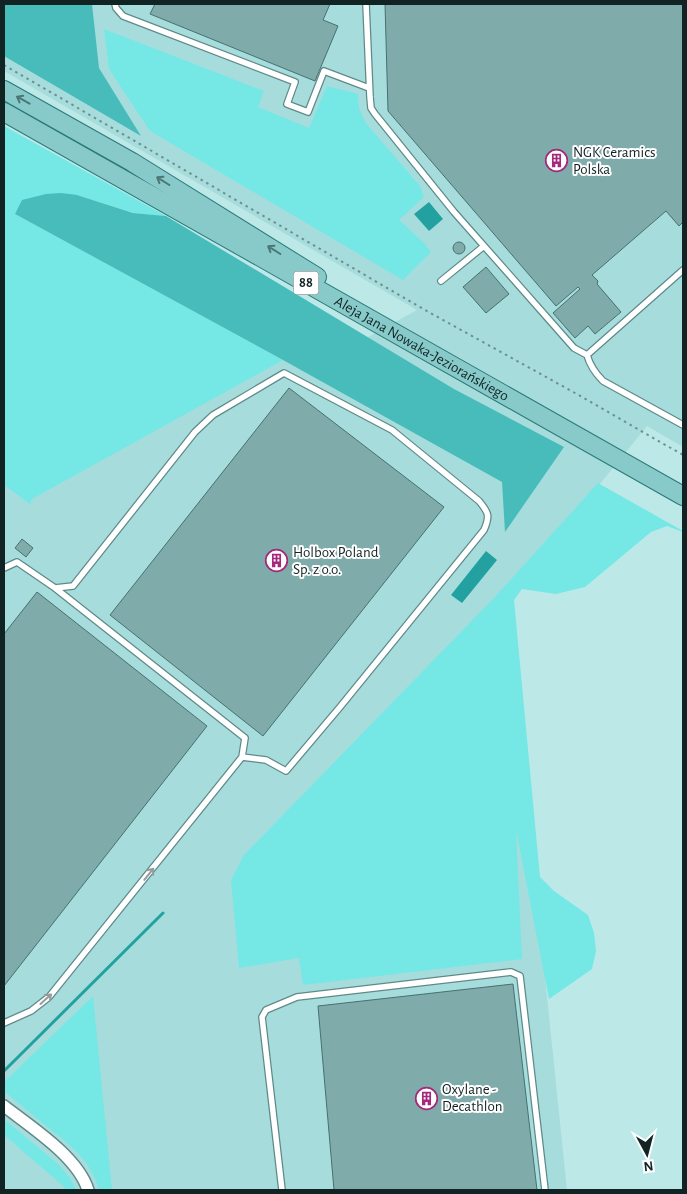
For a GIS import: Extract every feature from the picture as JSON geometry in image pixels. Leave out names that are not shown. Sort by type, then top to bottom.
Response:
[{"type":"main road","points":[[4,90],[132,162],[324,281],[401,336]]},
{"type":"main road","name":"Aleja Jana Nowaka-Jeziorańskiego","points":[[4,112],[683,496]]},
{"type":"street","points":[[4,1106],[64,1155],[80,1172],[88,1190]]},
{"type":"lane","points":[[115,4],[123,16],[295,82],[286,104],[308,112],[324,71],[369,88]]},
{"type":"lane","points":[[366,4],[369,88],[371,108],[375,114],[433,187],[484,246],[574,348],[587,356],[596,374],[603,381],[683,425]]},
{"type":"lane","points":[[441,281],[484,246]]},
{"type":"lane","points":[[587,356],[683,270]]},
{"type":"lane","points":[[55,588],[73,586],[195,432],[213,415],[284,373],[392,430],[479,501],[486,510],[488,518],[484,530],[340,708],[286,771],[266,760],[242,757]]},
{"type":"lane","points":[[4,568],[17,562],[55,588],[245,738],[242,757],[49,998],[31,1011],[4,1023]]},
{"type":"lane","points":[[282,1190],[262,1017],[266,1010],[297,997],[511,972],[520,976],[545,1190]]},
{"type":"path","points":[[4,65],[425,310],[575,392],[683,455]]},
{"type":"shaded area","points":[[4,4],[683,4],[683,447],[647,426],[506,600],[567,1190],[4,1190],[4,473],[283,360],[368,337],[417,310],[4,71]]},
{"type":"shaded area","points":[[4,4],[92,4],[99,68],[141,136],[4,56]]},
{"type":"shaded area","points":[[104,29],[264,91],[258,107],[309,128],[327,86],[358,94],[359,108],[365,122],[420,186],[424,197],[399,220],[431,252],[403,280],[150,131],[109,69]]},
{"type":"shaded area","points":[[4,126],[166,216],[133,213],[77,195],[15,214],[283,360],[32,499],[30,504],[4,485]]},
{"type":"shaded area","points":[[46,194],[77,195],[133,213],[166,216],[454,389],[564,447],[505,532],[502,482],[15,214],[22,200]]},
{"type":"shaded area","points":[[429,202],[443,219],[429,231],[414,214]]},
{"type":"shaded area","points":[[598,483],[683,532],[667,526],[651,532],[585,587],[556,594],[522,589],[514,600],[540,877],[554,891],[588,915],[594,933],[596,951],[592,969],[549,999],[516,830],[522,959],[303,985],[299,958],[239,968],[231,880],[244,855],[493,599]]},
{"type":"shaded area","points":[[486,551],[497,560],[462,603],[451,595]]},
{"type":"shaded area","points":[[93,996],[112,1190],[99,1190],[85,1161],[63,1139],[4,1091],[4,1082]]},
{"type":"shaded area","points":[[4,1119],[59,1165],[70,1178],[76,1190],[66,1190],[4,1135]]},
{"type":"building","points":[[155,4],[330,4],[323,20],[338,26],[315,81],[150,14]]},
{"type":"building","name":"NGK Ceramics Polska","points":[[385,4],[683,4],[683,222],[679,226],[666,211],[592,275],[598,281],[597,284],[621,312],[595,334],[588,326],[575,338],[553,313],[580,289],[578,287],[556,306],[388,111]]},
{"type":"building","points":[[457,242],[461,242],[465,248],[461,254],[457,254],[453,250],[453,246]]},
{"type":"building","points":[[486,267],[509,294],[486,313],[463,287]]},
{"type":"building","name":"Holbox Poland Sp. z o.o.","points":[[289,388],[444,507],[263,736],[110,615]]},
{"type":"building","points":[[22,539],[33,548],[26,557],[15,548]]},
{"type":"building","points":[[37,592],[207,726],[4,986],[4,634]]},
{"type":"building","name":"Oxylane - Decathlon","points":[[513,984],[537,1190],[334,1190],[318,1006]]},
{"type":"waterway","points":[[4,1071],[163,913]]},
{"type":"place","name":"NGK Ceramics Polska","points":[[557,161]]},
{"type":"place","name":"Holbox Poland Sp. z o.o.","points":[[277,561]]},
{"type":"place","name":"Oxylane - Decathlon","points":[[426,1098]]}]
